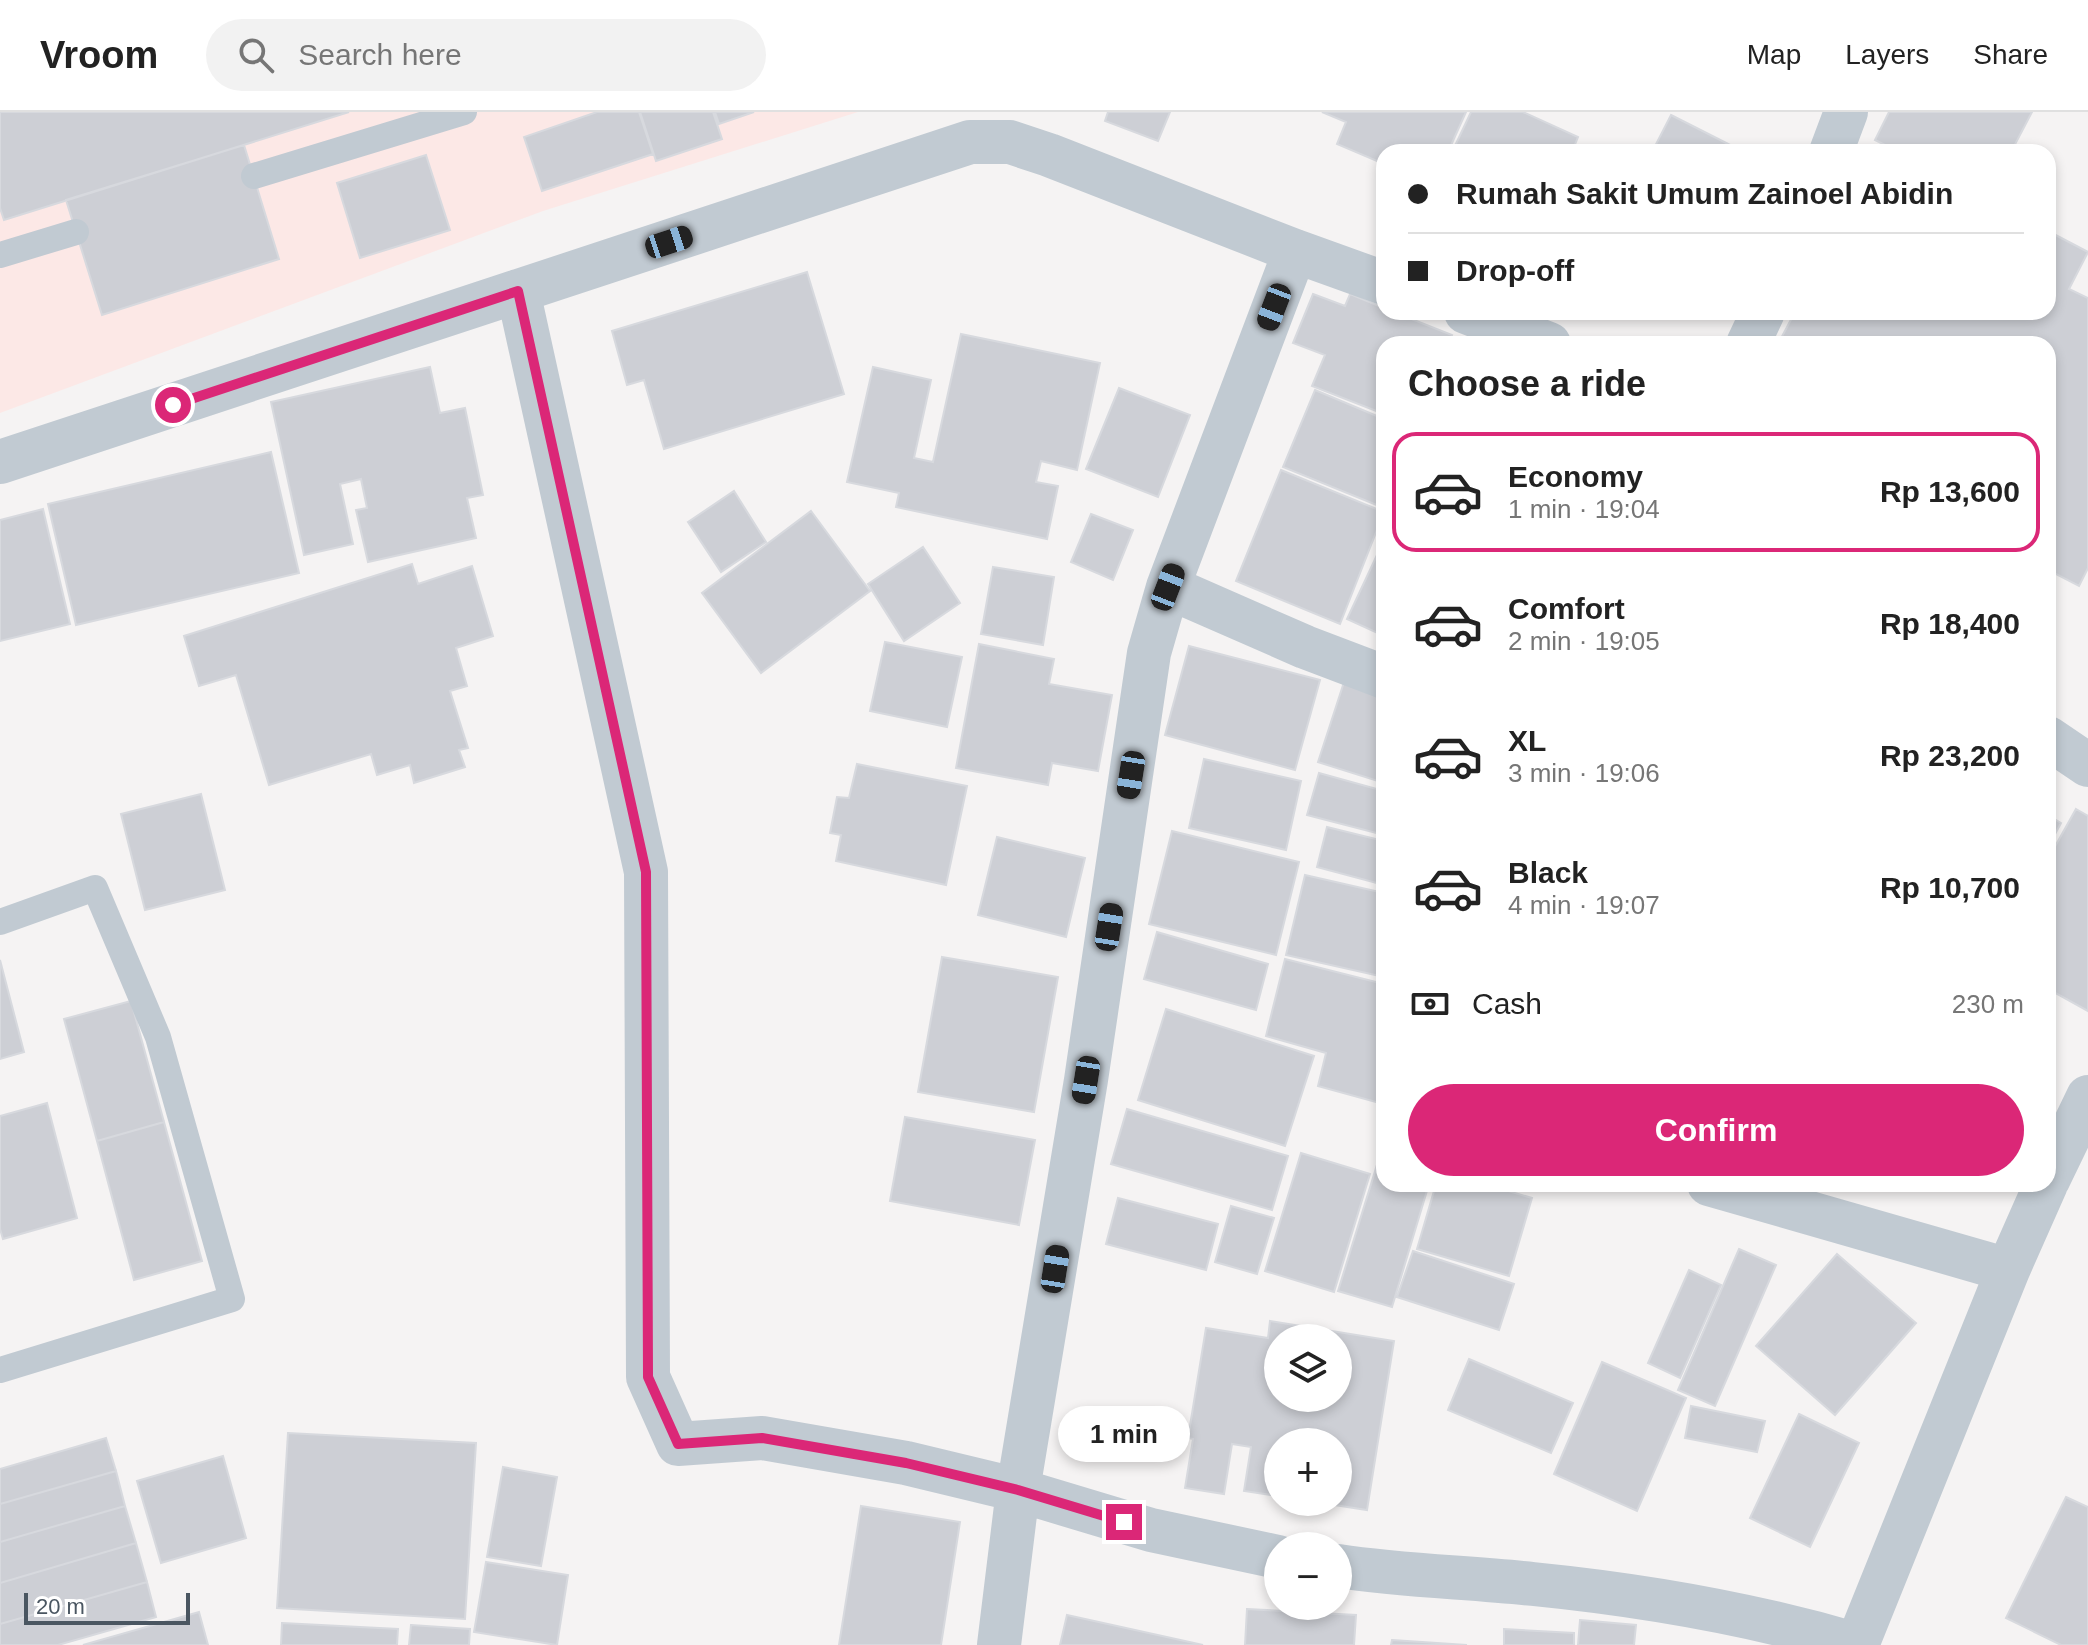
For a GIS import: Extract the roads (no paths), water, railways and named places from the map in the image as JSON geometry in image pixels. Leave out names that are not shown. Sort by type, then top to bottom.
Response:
[{"type":"street","points":[[1834,144],[1846,112]]},
{"type":"street","points":[[0,462],[970,142],[1010,142],[1049,155],[1376,280]]},
{"type":"street","points":[[999,1645],[1018,1490],[1086,1080],[1149,653],[1168,587],[1295,251]]},
{"type":"street","points":[[518,291],[646,872],[648,1377],[678,1444],[762,1438],[906,1463],[1018,1490],[1151,1530],[1264,1554]]},
{"type":"street","points":[[1487,320],[1528,336]]},
{"type":"street","points":[[1168,587],[1305,647],[1376,674]]},
{"type":"street","points":[[2056,743],[2088,765]]},
{"type":"street","points":[[2056,1163],[2088,1097]]},
{"type":"street","points":[[1737,1192],[2008,1270]]},
{"type":"street","points":[[1352,1568],[1535,1584],[1741,1614],[1858,1645],[2008,1270],[2043,1192]]},
{"type":"lane","points":[[254,176],[464,112]]},
{"type":"lane","points":[[0,255],[76,232]]},
{"type":"lane","points":[[0,922],[95,888],[158,1037],[232,1299],[0,1370]]}]
